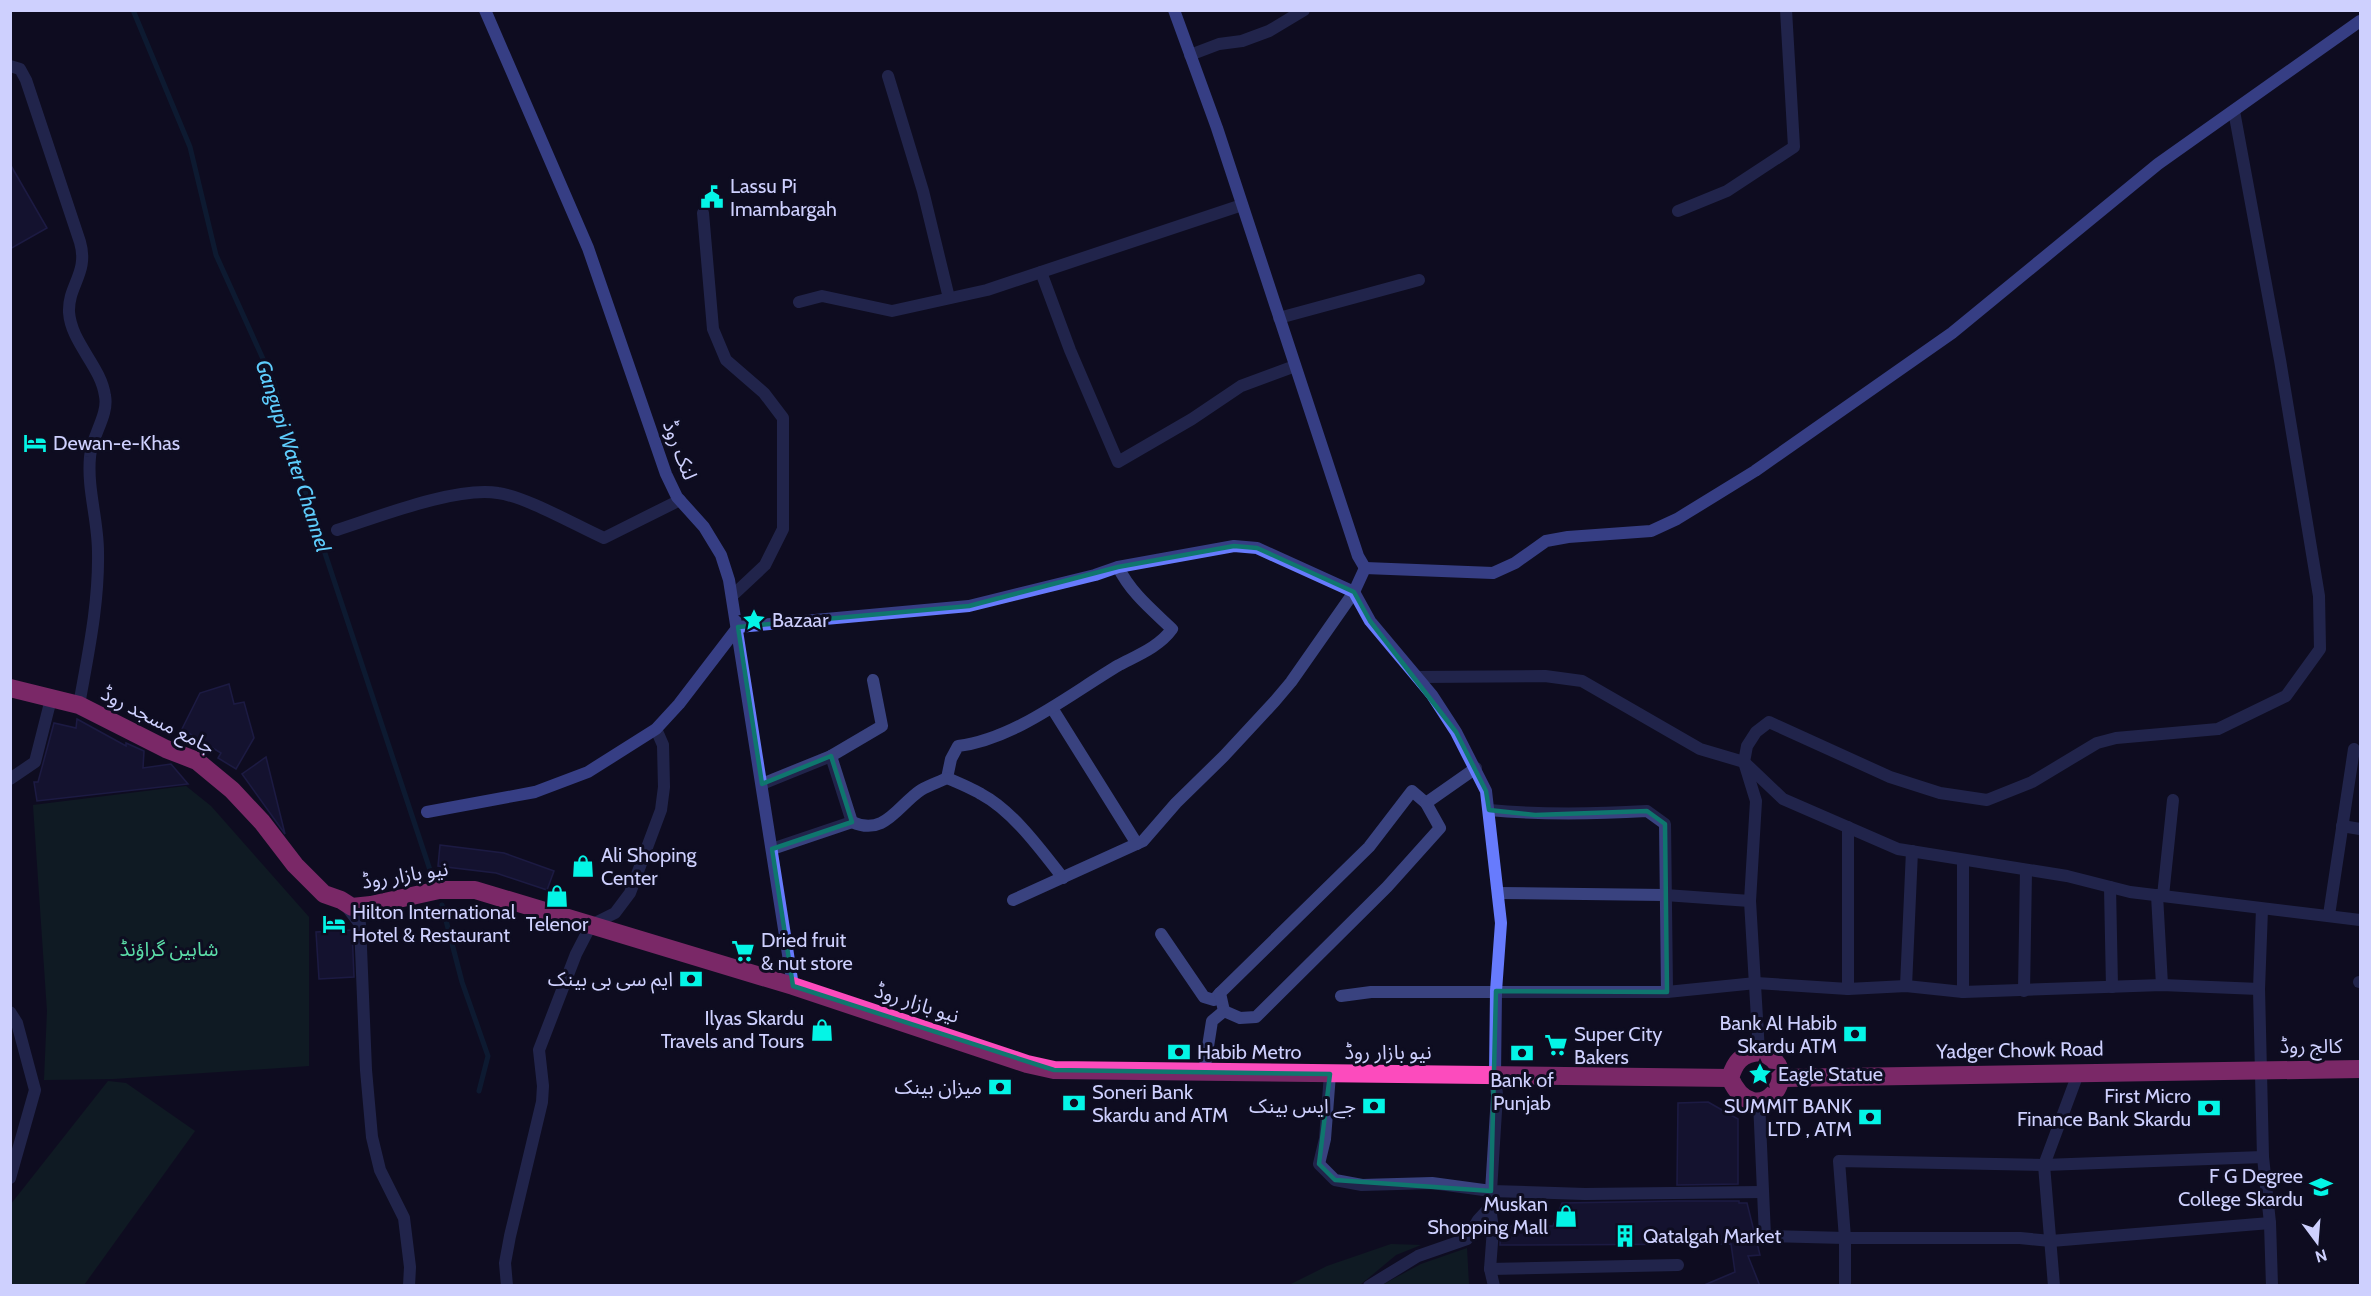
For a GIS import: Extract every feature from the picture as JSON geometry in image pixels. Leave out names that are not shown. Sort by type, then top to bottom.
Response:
[{"type":"highway","name":"جامع مسجد روڈ","points":[[10,688],[79,705],[166,749],[197,761],[232,790],[262,822],[295,865],[324,894],[341,900]]},
{"type":"highway","name":"نیو بازار روڈ","points":[[341,900],[352,907],[439,890],[475,890],[793,986],[1027,1064],[1054,1070],[1495,1075]]},
{"type":"highway","points":[[1759,1052],[1773,1059],[1781,1077],[1777,1089],[1771,1096],[1759,1101],[1746,1099],[1738,1094],[1730,1078],[1736,1062],[1743,1056],[1759,1052]]},
{"type":"highway","name":"کالج روڈ","points":[[2261,1069],[2361,1069]]},
{"type":"highway","name":"Yadger Chowk Road","points":[[1781,1077],[2261,1069]]},
{"type":"highway","points":[[1495,1075],[1730,1078]]},
{"type":"main road","name":"لنک روڈ","points":[[485,10],[588,248],[666,474],[680,500],[704,526],[721,555],[738,627],[793,986]]},
{"type":"main road","points":[[1174,10],[1242,205],[1358,556],[1365,568]]},
{"type":"main road","points":[[1365,568],[1493,573],[1515,563],[1546,541],[1568,537],[1651,531],[1677,519],[1755,471],[1952,333],[2158,164],[2361,21]]},
{"type":"main road","points":[[427,812],[535,792],[588,772],[656,729],[679,704],[738,627],[969,606],[1095,575],[1118,567],[1234,546],[1257,548],[1354,592],[1370,621],[1418,677],[1456,732],[1476,768],[1486,791],[1501,923],[1496,991],[1495,1075]]},
{"type":"main road","points":[[1354,592],[1365,568]]},
{"type":"street","points":[[1190,55],[1219,44],[1251,38],[1269,31],[1304,10]]},
{"type":"street","points":[[1678,211],[1727,191],[1794,147],[1786,10]]},
{"type":"street","points":[[10,66],[20,69],[26,80],[84,255],[69,310],[71,324],[106,396],[105,408],[93,439],[90,457],[90,492],[98,549],[98,597],[79,705]]},
{"type":"street","points":[[888,76],[924,191],[949,298]]},
{"type":"street","points":[[1759,1052],[1750,901],[1756,801],[1744,762],[1747,746],[1756,732],[1769,722],[1890,777],[1940,793],[1987,800],[2032,782],[2097,743],[2116,738],[2218,729],[2286,696],[2320,649],[2319,596],[2280,360],[2234,111]]},
{"type":"street","points":[[799,302],[822,296],[892,311],[987,290],[1242,205]]},
{"type":"street","points":[[704,213],[713,329],[726,360],[764,393],[783,418],[783,529],[765,565],[732,596]]},
{"type":"street","points":[[1041,272],[1070,350],[1118,462],[1241,386],[1295,366]]},
{"type":"street","points":[[1279,318],[1419,280]]},
{"type":"street","points":[[336,530],[453,495],[498,492],[531,504],[604,538],[680,500]]},
{"type":"street","points":[[947,778],[951,759],[958,746],[976,744],[1052,708],[1118,666],[1150,649],[1172,629],[1141,602],[1126,583],[1118,567]]},
{"type":"street","points":[[1013,900],[1143,841],[1176,802],[1224,756],[1275,701],[1354,592]]},
{"type":"street","points":[[1418,677],[1545,676],[1582,681],[1700,749],[1744,762],[1783,799],[1898,849],[2067,876],[2160,896],[2361,920]]},
{"type":"street","points":[[762,784],[831,756],[882,726],[873,680]]},
{"type":"street","points":[[10,779],[35,762],[51,699]]},
{"type":"street","points":[[1052,708],[1137,844]]},
{"type":"street","points":[[507,1286],[505,1263],[510,1236],[542,1102],[542,1065],[539,1050],[576,954],[591,925],[615,914],[630,893],[661,810],[664,787],[663,745],[656,729]]},
{"type":"street","points":[[2329,915],[2354,749]]},
{"type":"street","points":[[831,756],[852,822]]},
{"type":"street","points":[[1426,803],[1476,768]]},
{"type":"street","points":[[772,849],[852,822],[860,826],[874,825],[887,820],[920,791],[947,778]]},
{"type":"street","points":[[947,778],[983,795],[1013,820],[1031,837],[1063,878]]},
{"type":"street","points":[[1161,934],[1204,997],[1214,1000],[1369,847],[1412,791],[1426,803],[1440,828],[1387,887],[1256,1017],[1240,1018],[1224,1011]]},
{"type":"street","points":[[2162,985],[2160,896],[2173,800]]},
{"type":"street","points":[[1489,810],[1535,814],[1647,811],[1665,824],[1667,992]]},
{"type":"street","points":[[2342,826],[2361,829]]},
{"type":"street","points":[[1848,827],[1848,989]]},
{"type":"street","points":[[1905,986],[1912,851]]},
{"type":"street","points":[[1963,992],[1964,861]]},
{"type":"street","points":[[2024,991],[2026,870]]},
{"type":"street","points":[[2110,887],[2112,987]]},
{"type":"street","points":[[1498,893],[1665,895],[1750,901]]},
{"type":"street","points":[[341,900],[360,924],[362,1004],[372,1137],[380,1170],[404,1218],[410,1268],[409,1286]]},
{"type":"street","points":[[2262,909],[2259,989],[2263,1157],[2270,1223],[2271,1286]]},
{"type":"street","points":[[1341,996],[1371,992],[1667,992],[1756,983],[1848,989],[1905,986],[1963,992],[2162,985],[2259,989]]},
{"type":"street","points":[[1220,993],[1224,1011]]},
{"type":"street","points":[[1204,1072],[1212,1021],[1224,1011]]},
{"type":"street","points":[[10,1012],[17,1023],[35,1090],[10,1178]]},
{"type":"street","points":[[2054,1286],[2044,1166],[2079,1071]]},
{"type":"street","points":[[1330,1074],[1325,1139],[1319,1164],[1335,1180],[1362,1185],[1432,1183],[1491,1191],[1632,1194],[1762,1192]]},
{"type":"street","points":[[1494,1286],[1490,1269],[1493,1229],[1490,1207],[1497,1095],[1495,1075]]},
{"type":"street","points":[[1759,1101],[1766,1236],[2051,1240],[2270,1223]]},
{"type":"street","points":[[1845,1286],[1845,1238],[1839,1161],[2044,1166],[2263,1157]]},
{"type":"street","points":[[1370,1286],[1418,1256],[1467,1239],[1478,1220],[1490,1207]]},
{"type":"street","points":[[1490,1269],[1678,1265]]},
{"type":"highlighted area","points":[[1234,546],[1257,548],[1354,592],[1370,621],[1456,732],[1486,791],[1489,810],[1535,815],[1647,811],[1665,824],[1667,992],[1496,991],[1491,1191],[1335,1180],[1319,1164],[1330,1074],[1054,1070],[793,986],[772,849],[852,822],[831,756],[762,784],[738,627],[969,606],[1118,567]]},
{"type":"green space","name":"شاہین گراؤنڈ","points":[[186,786],[211,806],[309,917],[309,1066],[113,1079],[44,1080],[47,1011],[33,805]]},
{"type":"green space","points":[[108,1081],[126,1083],[195,1131],[84,1285],[11,1285],[11,1204]]},
{"type":"green space","points":[[1391,1244],[1421,1245],[1396,1255],[1360,1285],[1289,1285],[1327,1266]]},
{"type":"green space","points":[[1467,1248],[1469,1285],[1380,1286],[1421,1264]]},
{"type":"building","points":[[10,164],[47,228],[10,249]]},
{"type":"building","points":[[229,684],[234,704],[244,702],[254,738],[236,769],[218,758],[221,753],[182,729],[200,693]]},
{"type":"building","points":[[77,719],[126,746],[126,743],[144,751],[143,768],[171,764],[188,784],[37,801],[34,782],[38,782],[54,723],[76,728]]},
{"type":"building","points":[[266,757],[285,834],[242,774]]},
{"type":"building","points":[[440,845],[504,853],[554,871],[547,890],[496,873],[438,866]]},
{"type":"building","points":[[352,930],[354,977],[319,979],[316,932]]},
{"type":"building","points":[[1708,1102],[1738,1119],[1738,1184],[1677,1185],[1678,1103]]},
{"type":"building","name":"Qatalgah Market","points":[[1677,1201],[1747,1203],[1760,1255],[1748,1256],[1760,1286],[1702,1286],[1735,1272],[1731,1244],[1500,1245],[1501,1226],[1553,1226],[1562,1203]]},
{"type":"waterway","name":"Gangupi Water Channel","points":[[133,10],[190,147],[216,255],[273,381],[312,514],[431,873]]},
{"type":"waterway","name":"Gangupi Water Channel","points":[[442,905],[462,982],[488,1056],[479,1091]]},
{"type":"place","name":"Lassu Pi Imambargah","points":[[712,197]]},
{"type":"place","name":"Dewan-e-Khas","points":[[35,443]]},
{"type":"place","name":"Bazaar","points":[[754,620]]},
{"type":"place","name":"Ali Shoping Center","points":[[583,866]]},
{"type":"place","name":"Telenor","points":[[557,896]]},
{"type":"place","name":"Hilton International Hotel & Restaurant","points":[[334,924]]},
{"type":"place","name":"Dried fruit & nut store","points":[[743,951]]},
{"type":"place","name":"ایم سی بی بینک","points":[[691,979]]},
{"type":"place","name":"Ilyas Skardu Travels and Tours","points":[[822,1030]]},
{"type":"place","name":"Bank Al Habib Skardu ATM","points":[[1855,1034]]},
{"type":"place","name":"Super City Bakers","points":[[1556,1045]]},
{"type":"place","name":"Habib Metro","points":[[1179,1052]]},
{"type":"place","name":"Bank of Punjab","points":[[1522,1053]]},
{"type":"place","name":"Eagle Statue","points":[[1760,1074]]},
{"type":"place","name":"میزان بینک","points":[[1000,1087]]},
{"type":"place","name":"Soneri Bank Skardu and ATM","points":[[1074,1103]]},
{"type":"place","name":"جے ایس بینک","points":[[1374,1106]]},
{"type":"place","name":"First Micro Finance Bank Skardu","points":[[2209,1108]]},
{"type":"place","name":"SUMMIT BANK LTD , ATM","points":[[1870,1117]]},
{"type":"place","name":"F G Degree College Skardu","points":[[2321,1187]]},
{"type":"place","name":"Muskan Shopping Mall","points":[[1566,1216]]},
{"type":"place","name":"Qatalgah Market","points":[[1625,1236]]}]
